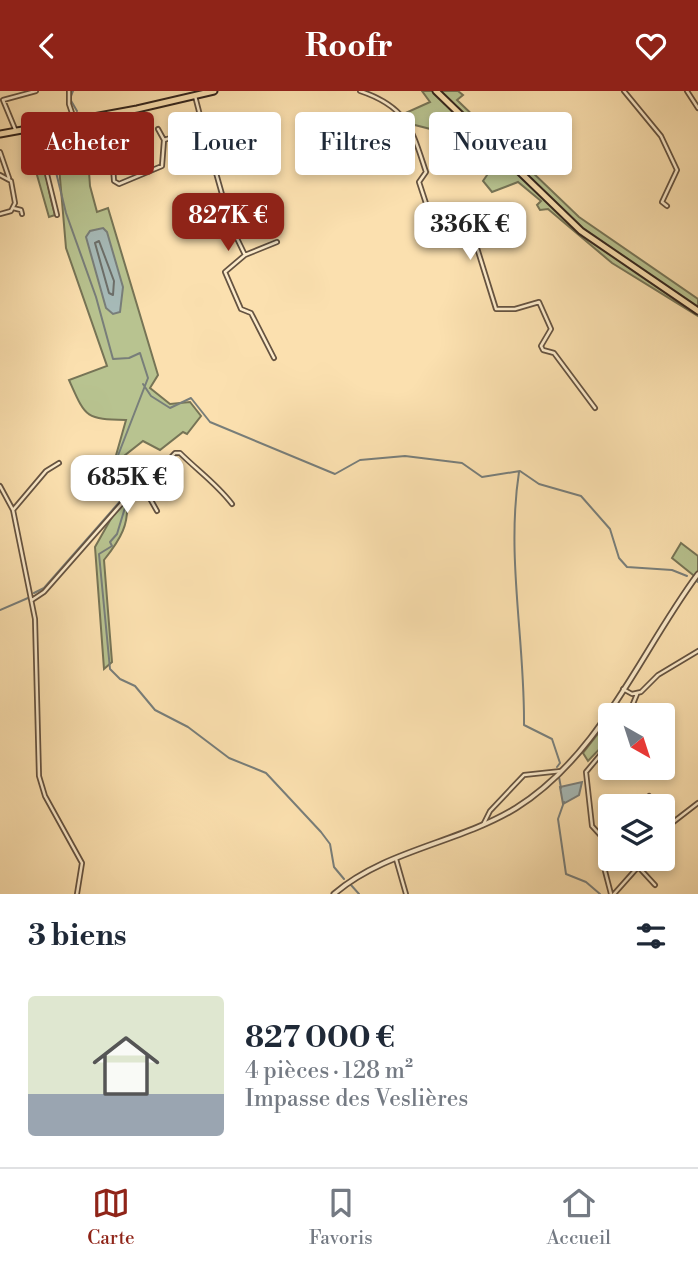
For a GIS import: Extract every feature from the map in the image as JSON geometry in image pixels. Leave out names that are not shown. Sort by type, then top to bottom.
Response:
[{"type":"main road","points":[[120,112],[214,91]]},
{"type":"main road","points":[[436,91],[581,231],[698,311]]},
{"type":"main road","points":[[0,134],[21,128]]},
{"type":"street","points":[[15,129],[3,100],[36,91]]},
{"type":"street","points":[[69,91],[72,112]]},
{"type":"street","points":[[360,91],[391,108],[410,125],[426,173],[419,182],[438,240],[445,242],[473,235],[496,309],[515,309],[539,302],[551,329],[541,346],[543,350],[554,353],[595,408]]},
{"type":"street","points":[[624,91],[662,136],[677,170],[662,202],[667,206]]},
{"type":"street","points":[[687,91],[698,108]]},
{"type":"street","points":[[197,94],[200,112]]},
{"type":"street","points":[[154,170],[162,166],[164,140],[158,129]]},
{"type":"street","points":[[164,140],[168,139]]},
{"type":"street","points":[[0,152],[9,177],[13,208]]},
{"type":"street","points":[[0,175],[9,177]]},
{"type":"street","points":[[47,175],[57,215]]},
{"type":"street","points":[[114,175],[115,182],[123,184],[142,175]]},
{"type":"street","points":[[217,175],[231,226],[245,255]]},
{"type":"street","points":[[0,214],[13,208],[21,210],[22,214]]},
{"type":"street","points":[[274,358],[251,313],[241,309],[225,272],[245,255],[277,242]]},
{"type":"street","points":[[32,600],[44,592],[131,493],[143,486],[178,452],[200,474],[216,485],[232,505]]},
{"type":"street","points":[[13,510],[46,471],[59,463]]},
{"type":"street","points":[[0,486],[13,510],[32,600],[36,632],[39,776],[45,796],[82,863],[76,894]]},
{"type":"street","points":[[143,486],[157,510]]},
{"type":"street","points":[[334,894],[364,873],[483,825],[528,800],[561,771],[595,732],[698,574]]},
{"type":"street","points":[[634,703],[637,695],[658,675],[698,651]]},
{"type":"street","points":[[622,689],[637,695]]},
{"type":"street","points":[[598,758],[586,772],[592,826],[598,833]]},
{"type":"street","points":[[483,825],[490,811],[524,775],[561,771]]},
{"type":"street","points":[[675,821],[698,803]]},
{"type":"street","points":[[396,859],[406,894]]},
{"type":"street","points":[[605,871],[612,894],[634,871]]},
{"type":"street","points":[[642,871],[655,885]]},
{"type":"green space","points":[[422,91],[458,91],[463,95],[457,100],[470,112],[429,112],[429,129],[415,125],[415,112],[408,112],[430,102]]},
{"type":"green space","points":[[37,175],[47,175],[55,215],[49,217]]},
{"type":"green space","points":[[60,175],[89,175],[97,212],[108,208],[158,375],[150,388],[170,404],[190,402],[201,416],[187,434],[183,432],[160,450],[143,441],[124,456],[141,481],[126,496],[127,515],[123,531],[104,560],[112,662],[104,669],[95,547],[121,501],[113,466],[126,420],[102,419],[89,414],[79,402],[69,380],[107,366],[66,248]]},
{"type":"green space","points":[[487,175],[535,175],[579,217],[698,299],[698,316],[612,263],[548,209],[540,210],[537,205],[541,201],[518,182],[492,192],[483,181]]},
{"type":"green space","points":[[681,543],[698,556],[698,579],[672,558]]},
{"type":"green space","points":[[598,734],[598,751],[588,761],[583,753]]},
{"type":"water","points":[[103,228],[107,232],[123,287],[120,312],[113,314],[106,308],[86,237],[90,231]]},
{"type":"water","points":[[582,782],[579,795],[563,804],[560,787]]},
{"type":"waterway","points":[[73,91],[70,99],[77,111]]},
{"type":"waterway","points":[[34,593],[44,588],[123,498],[117,458],[148,378],[140,353],[129,358],[113,359],[96,297],[66,213],[57,175]]},
{"type":"waterway","points":[[143,384],[151,396],[170,408],[191,398],[210,422],[335,474],[360,460],[405,456],[462,463],[482,477],[520,471],[539,484],[581,496],[610,529],[619,558],[627,567],[672,570],[687,576]]},
{"type":"waterway","points":[[519,472],[514,536],[524,725],[552,739],[560,763],[557,767]]},
{"type":"waterway","points":[[127,501],[117,534],[110,542],[112,546],[99,554],[110,669],[120,679],[135,686],[155,710],[188,727],[229,758],[266,773],[330,844],[334,867],[344,879]]},
{"type":"waterway","points":[[0,610],[28,598]]},
{"type":"waterway","points":[[559,777],[561,788]]},
{"type":"waterway","points":[[564,802],[558,819],[566,874],[586,882],[600,894]]},
{"type":"waterway","points":[[351,885],[359,894]]}]
